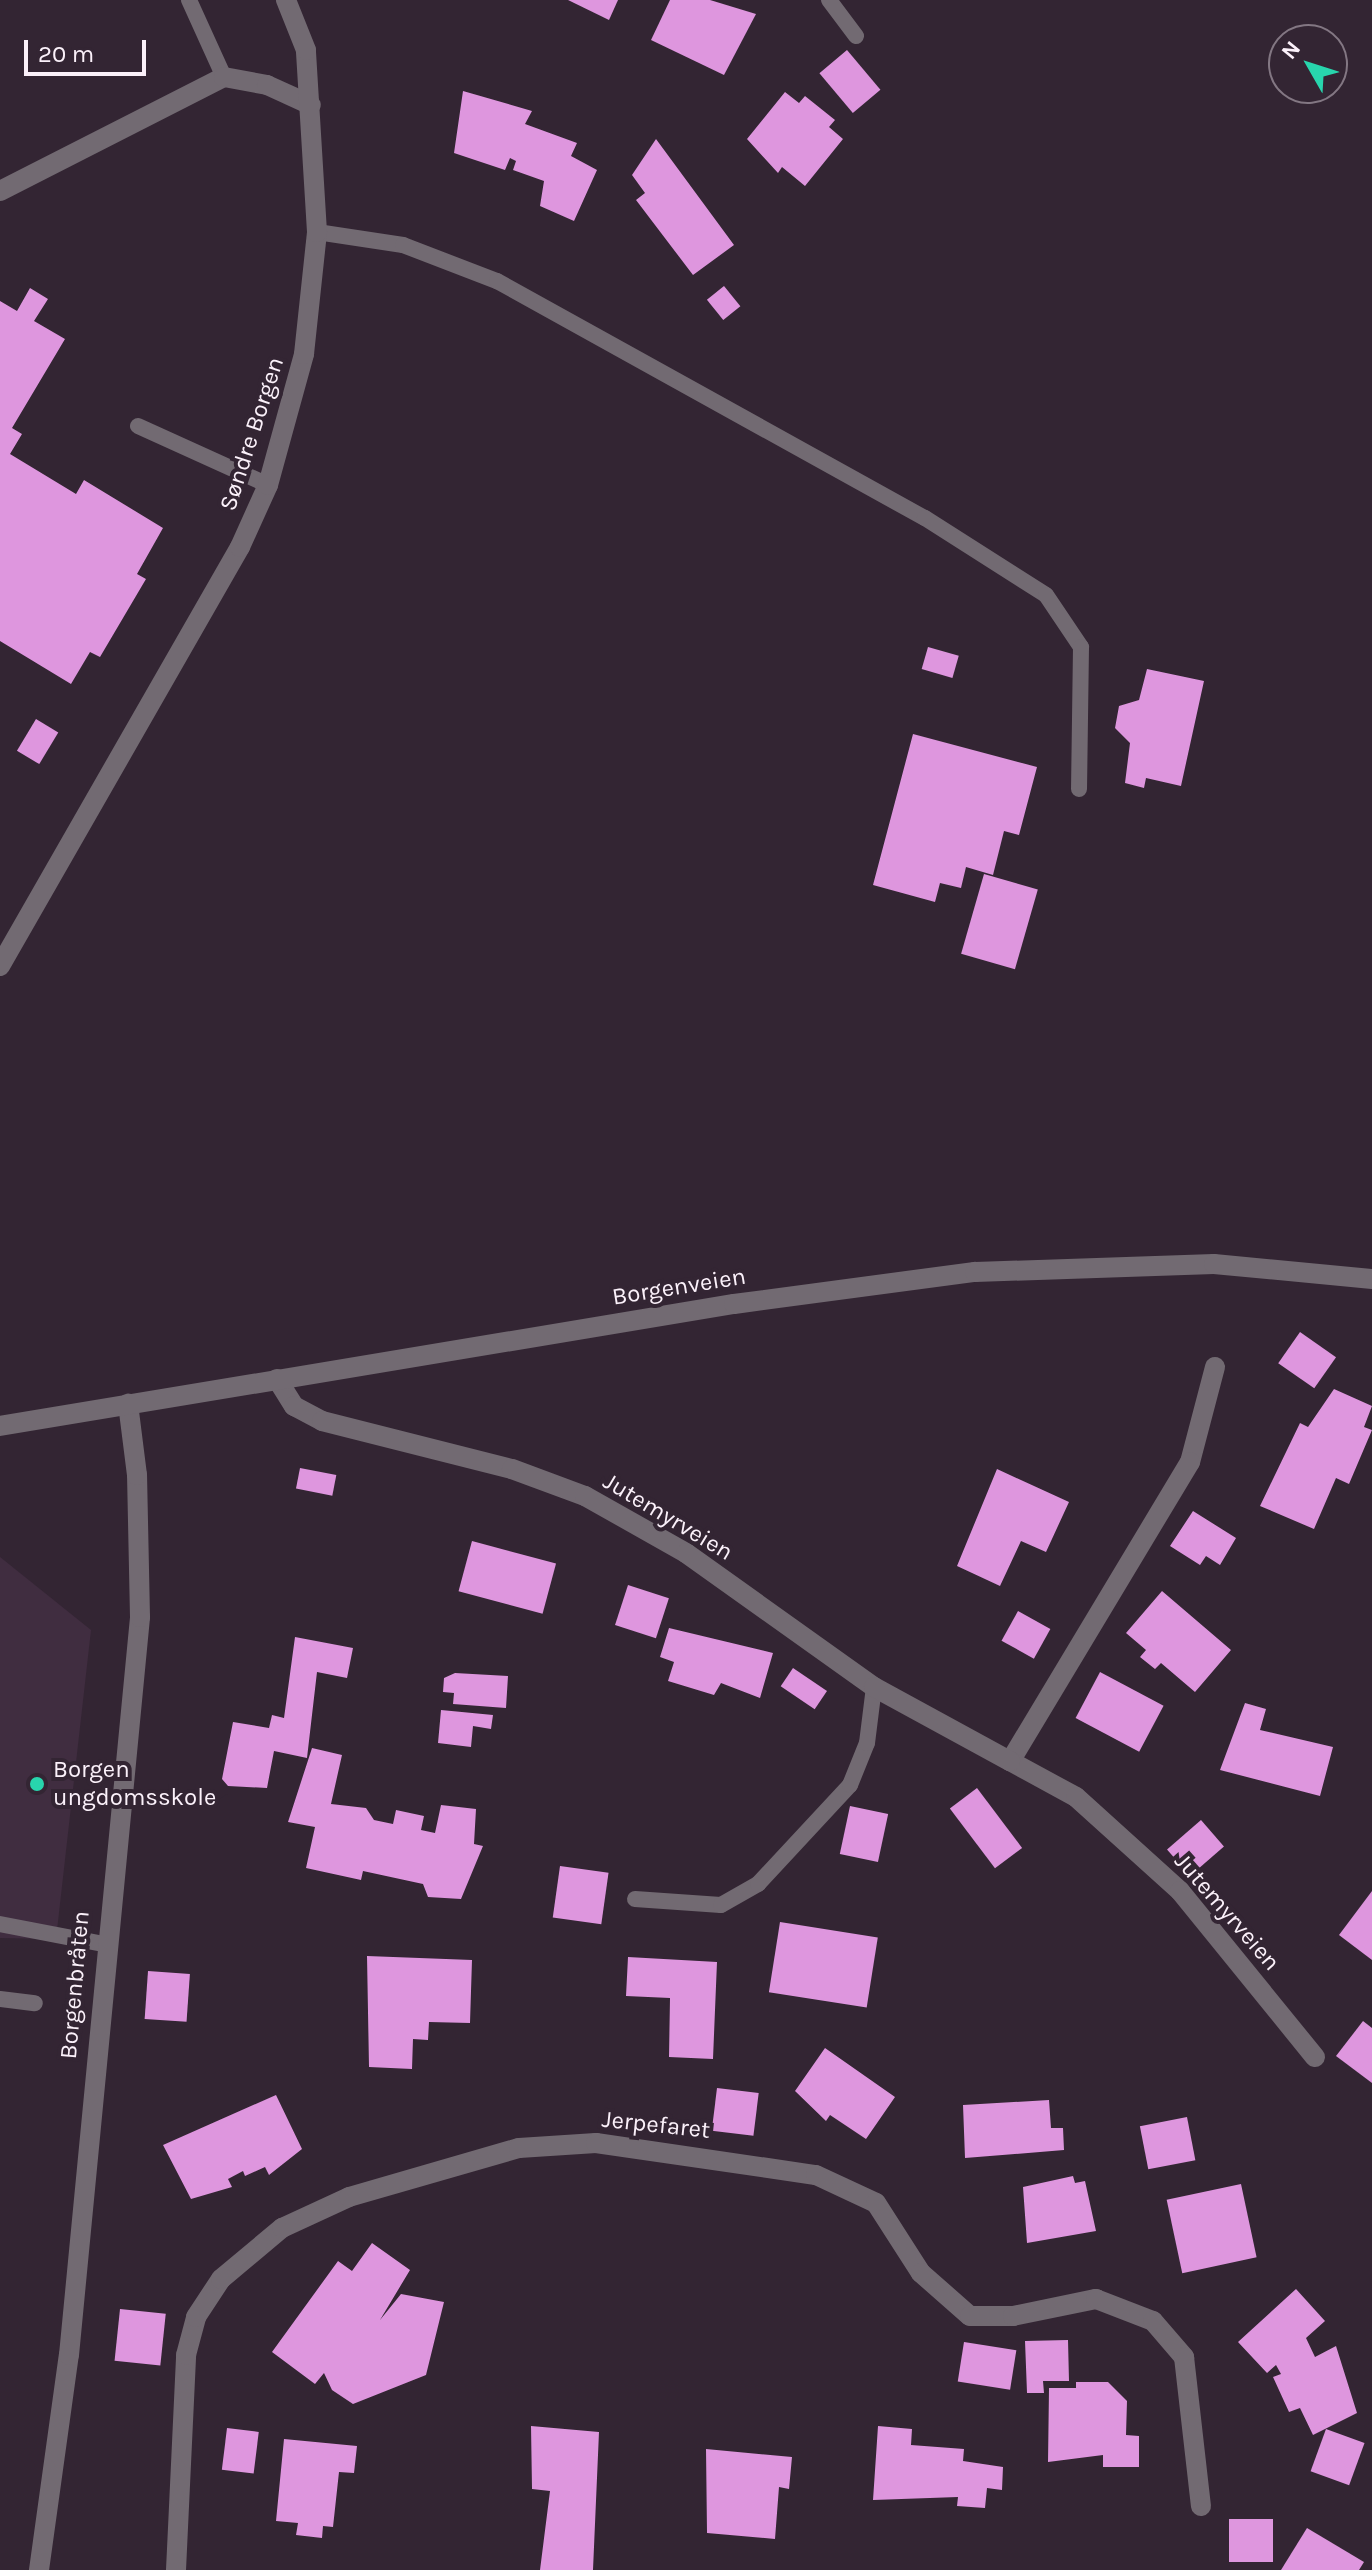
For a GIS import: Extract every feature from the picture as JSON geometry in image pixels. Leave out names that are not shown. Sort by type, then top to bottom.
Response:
[{"type":"street","name":"Søndre Borgen","points":[[0,966],[240,547],[268,485],[304,354],[317,232],[306,50],[286,0]]},
{"type":"street","points":[[0,191],[224,77],[267,85],[311,105]]},
{"type":"street","name":"Borgenveien","points":[[0,1426],[277,1379],[975,1272],[1214,1264],[1372,1279]]},
{"type":"street","points":[[1010,1761],[1190,1462],[1215,1367]]},
{"type":"street","name":"Jutemyrveien","points":[[277,1379],[294,1406],[322,1421],[512,1469],[585,1496],[686,1553],[874,1687],[1076,1797],[1180,1891],[1315,2057]]},
{"type":"street","name":"Borgenbråten","points":[[39,2570],[69,2355],[104,1944],[140,1617],[137,1475],[128,1404]]},
{"type":"street","name":"Jerpefaret","points":[[176,2570],[186,2355],[196,2317],[221,2279],[282,2228],[349,2197],[519,2148],[596,2143],[816,2175],[876,2203],[921,2273],[970,2316],[1013,2316],[1096,2299],[1153,2321],[1184,2357],[1201,2506]]},
{"type":"lane","points":[[189,0],[224,77]]},
{"type":"lane","points":[[829,0],[856,36]]},
{"type":"lane","points":[[317,232],[403,245],[497,281],[925,518],[1046,595],[1081,647],[1079,789]]},
{"type":"lane","points":[[138,426],[268,485]]},
{"type":"lane","points":[[635,1899],[721,1905],[758,1884],[850,1785],[867,1743],[874,1687]]},
{"type":"lane","points":[[0,1924],[104,1944]]},
{"type":"lane","points":[[0,1999],[35,2003]]},
{"type":"shaded area","name":"Borgen ungdomsskole","points":[[0,1557],[91,1630],[56,1939],[0,1938]]},
{"type":"building","points":[[568,0],[618,0],[609,20]]},
{"type":"building","points":[[670,0],[710,0],[756,14],[724,75],[651,40]]},
{"type":"building","points":[[847,50],[880,90],[853,113],[819,73]]},
{"type":"building","points":[[463,91],[532,111],[525,124],[577,143],[571,156],[597,170],[574,221],[540,206],[544,181],[513,170],[516,161],[510,158],[505,170],[454,153]]},
{"type":"building","points":[[785,92],[799,103],[805,96],[835,120],[829,127],[843,139],[805,186],[782,167],[778,173],[747,139]]},
{"type":"building","points":[[656,139],[734,245],[693,275],[636,200],[645,193],[632,175]]},
{"type":"building","points":[[724,286],[740,306],[723,320],[707,300]]},
{"type":"building","points":[[30,288],[48,299],[34,321],[65,339],[12,428],[22,434],[10,454],[76,494],[84,480],[163,528],[137,574],[146,579],[100,657],[90,652],[71,684],[0,641],[0,301],[17,311]]},
{"type":"building","points":[[928,647],[959,656],[952,678],[922,669]]},
{"type":"building","points":[[1147,669],[1204,681],[1181,786],[1146,778],[1144,788],[1125,783],[1130,743],[1115,728],[1119,706],[1139,700]]},
{"type":"building","points":[[36,719],[58,732],[39,764],[17,751]]},
{"type":"building","points":[[913,734],[1037,767],[1019,835],[1004,831],[993,875],[966,867],[961,888],[940,883],[935,902],[873,885]]},
{"type":"building","points":[[984,874],[1038,889],[1015,969],[961,954]]},
{"type":"building","points":[[1300,1332],[1336,1357],[1314,1388],[1278,1363]]},
{"type":"building","points":[[1334,1389],[1372,1406],[1364,1427],[1372,1430],[1349,1484],[1336,1478],[1314,1529],[1260,1506],[1300,1423],[1308,1427]]},
{"type":"building","points":[[300,1468],[336,1475],[332,1496],[296,1489]]},
{"type":"building","points":[[997,1469],[1069,1502],[1046,1552],[1021,1541],[1000,1586],[957,1566]]},
{"type":"building","points":[[1193,1511],[1236,1538],[1220,1565],[1206,1556],[1200,1565],[1170,1546]]},
{"type":"building","points":[[472,1541],[556,1564],[543,1614],[459,1591]]},
{"type":"building","points":[[628,1585],[669,1598],[656,1638],[615,1625]]},
{"type":"building","points":[[1162,1591],[1231,1650],[1195,1692],[1161,1663],[1155,1669],[1140,1657],[1146,1650],[1126,1633]]},
{"type":"building","points":[[1018,1611],[1050,1629],[1034,1659],[1002,1641]]},
{"type":"building","points":[[669,1628],[773,1653],[760,1698],[721,1683],[714,1695],[668,1681],[674,1662],[660,1657]]},
{"type":"building","points":[[295,1637],[353,1648],[347,1678],[317,1672],[307,1758],[274,1751],[267,1788],[228,1786],[222,1779],[233,1722],[269,1728],[272,1715],[284,1718]]},
{"type":"building","points":[[793,1668],[827,1691],[815,1709],[781,1686]]},
{"type":"building","points":[[1100,1672],[1164,1706],[1139,1752],[1076,1718]]},
{"type":"building","points":[[455,1673],[508,1676],[506,1708],[453,1704],[454,1693],[443,1692],[444,1678]]},
{"type":"building","points":[[1245,1703],[1266,1709],[1260,1730],[1333,1747],[1320,1796],[1220,1770]]},
{"type":"building","points":[[441,1710],[493,1715],[491,1729],[473,1726],[471,1747],[438,1743]]},
{"type":"building","points":[[312,1748],[342,1755],[331,1804],[366,1808],[374,1820],[393,1824],[396,1810],[424,1816],[421,1830],[435,1833],[441,1805],[476,1809],[474,1844],[483,1846],[461,1899],[428,1897],[423,1884],[363,1871],[361,1880],[306,1868],[315,1827],[288,1822]]},
{"type":"building","points":[[977,1788],[1022,1848],[995,1868],[950,1808]]},
{"type":"building","points":[[850,1806],[888,1814],[878,1862],[840,1854]]},
{"type":"building","points":[[1201,1820],[1224,1846],[1190,1876],[1167,1850]]},
{"type":"building","points":[[560,1866],[609,1873],[601,1924],[553,1917]]},
{"type":"building","points":[[1372,1891],[1372,1960],[1339,1935]]},
{"type":"building","points":[[780,1922],[878,1937],[867,2008],[769,1992]]},
{"type":"building","points":[[367,1956],[472,1960],[470,2023],[429,2022],[428,2040],[413,2039],[412,2069],[369,2067]]},
{"type":"building","points":[[628,1957],[717,1962],[713,2059],[669,2057],[670,1998],[626,1996]]},
{"type":"building","points":[[148,1971],[190,1974],[187,2022],[145,2019]]},
{"type":"building","points":[[1363,2021],[1372,2028],[1372,2083],[1336,2056]]},
{"type":"building","points":[[825,2048],[895,2097],[866,2139],[830,2115],[826,2121],[795,2091]]},
{"type":"building","points":[[717,2088],[759,2093],[753,2136],[712,2131]]},
{"type":"building","points":[[276,2095],[302,2149],[269,2175],[265,2167],[245,2176],[243,2171],[228,2179],[232,2187],[191,2199],[163,2145]]},
{"type":"building","points":[[1049,2100],[1051,2128],[1063,2128],[1064,2150],[965,2158],[963,2105]]},
{"type":"building","points":[[1187,2117],[1195,2160],[1148,2169],[1140,2126]]},
{"type":"building","points":[[1073,2176],[1075,2183],[1085,2181],[1096,2231],[1027,2243],[1023,2187]]},
{"type":"building","points":[[1241,2184],[1257,2257],[1182,2273],[1167,2200]]},
{"type":"building","points":[[372,2243],[410,2270],[380,2320],[401,2294],[444,2302],[426,2375],[353,2404],[332,2390],[324,2373],[315,2384],[272,2352],[338,2261],[352,2271]]},
{"type":"building","points":[[1296,2289],[1325,2321],[1306,2338],[1315,2357],[1336,2346],[1357,2413],[1313,2435],[1300,2408],[1289,2412],[1273,2377],[1281,2374],[1276,2365],[1267,2373],[1238,2342]]},
{"type":"building","points":[[120,2309],[166,2314],[160,2366],[115,2361]]},
{"type":"building","points":[[1068,2340],[1069,2381],[1043,2381],[1044,2393],[1027,2393],[1025,2341]]},
{"type":"building","points":[[964,2342],[1016,2350],[1010,2390],[958,2382]]},
{"type":"building","points":[[1076,2382],[1108,2382],[1127,2401],[1126,2435],[1139,2436],[1139,2467],[1103,2467],[1103,2455],[1048,2462],[1049,2388],[1076,2388]]},
{"type":"building","points":[[531,2426],[599,2432],[593,2570],[540,2570],[550,2491],[532,2489]]},
{"type":"building","points":[[878,2426],[912,2429],[911,2445],[964,2449],[963,2461],[1003,2467],[1002,2490],[987,2488],[985,2508],[957,2506],[958,2497],[873,2500]]},
{"type":"building","points":[[227,2428],[259,2432],[254,2474],[222,2470]]},
{"type":"building","points":[[1326,2429],[1365,2443],[1349,2485],[1311,2471]]},
{"type":"building","points":[[284,2439],[357,2446],[354,2473],[339,2472],[333,2527],[323,2526],[322,2538],[296,2535],[298,2523],[276,2521]]},
{"type":"building","points":[[706,2449],[792,2457],[789,2489],[779,2487],[775,2539],[707,2533]]},
{"type":"building","points":[[1229,2519],[1273,2519],[1273,2562],[1229,2562]]},
{"type":"building","points":[[1307,2528],[1364,2562],[1359,2570],[1281,2570]]},
{"type":"place","name":"Borgen ungdomsskole","points":[[37,1784]]}]
